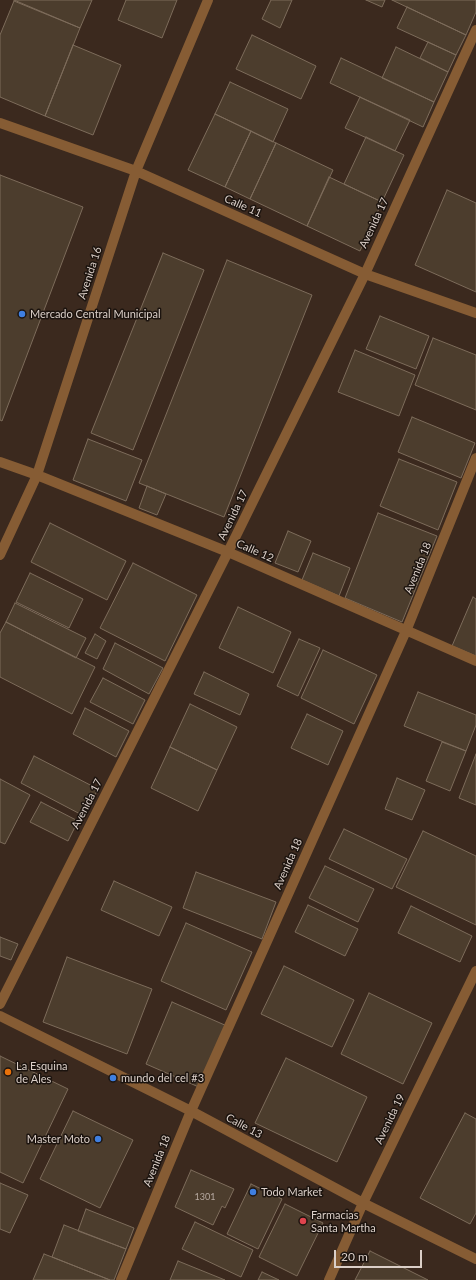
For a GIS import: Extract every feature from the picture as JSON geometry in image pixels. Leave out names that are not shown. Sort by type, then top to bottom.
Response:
[{"type":"street","name":"Avenida 16","points":[[0,555],[37,475],[136,171],[208,0]]},
{"type":"street","name":"Avenida 17","points":[[0,1004],[228,552],[364,274],[476,30]]},
{"type":"street","name":"Calle 11","points":[[0,123],[136,171],[364,274],[476,313]]},
{"type":"street","name":"Avenida 18","points":[[121,1280],[191,1111],[406,631],[476,458]]},
{"type":"street","name":"Calle 12","points":[[0,462],[37,475],[228,552],[476,661]]},
{"type":"street","name":"Avenida 19","points":[[328,1280],[363,1203],[476,971]]},
{"type":"street","name":"Calle 13","points":[[0,1016],[191,1111],[363,1203],[476,1259]]},
{"type":"building","points":[[14,0],[92,0],[80,28]]},
{"type":"building","points":[[126,0],[177,0],[162,38],[118,20]]},
{"type":"building","points":[[271,0],[292,0],[280,28],[262,19]]},
{"type":"building","points":[[366,0],[385,0],[382,7]]},
{"type":"building","points":[[392,0],[476,0],[476,12],[466,35]]},
{"type":"building","points":[[14,1],[80,28],[45,116],[0,97],[0,35]]},
{"type":"building","points":[[407,7],[466,35],[456,55],[397,28]]},
{"type":"building","points":[[252,35],[316,66],[301,99],[236,69]]},
{"type":"building","points":[[428,42],[456,55],[448,72],[420,58]]},
{"type":"building","points":[[73,45],[121,65],[93,135],[45,116]]},
{"type":"building","points":[[396,47],[448,72],[434,102],[382,78]]},
{"type":"building","points":[[341,58],[434,102],[423,127],[330,83]]},
{"type":"building","points":[[230,82],[288,109],[273,142],[215,114]]},
{"type":"building","points":[[360,97],[410,120],[395,151],[345,128]]},
{"type":"building","points":[[215,114],[251,131],[225,187],[188,170]]},
{"type":"building","points":[[251,131],[276,143],[250,199],[225,187]]},
{"type":"building","points":[[366,137],[404,155],[382,202],[344,184]]},
{"type":"building","points":[[276,143],[333,170],[307,226],[250,199]]},
{"type":"building","name":"Mercado Central Municipal","points":[[0,175],[83,207],[2,421],[0,420]]},
{"type":"building","points":[[329,177],[382,202],[360,251],[307,226]]},
{"type":"building","points":[[447,190],[476,203],[476,292],[415,265]]},
{"type":"building","points":[[163,253],[204,270],[133,450],[91,433]]},
{"type":"building","points":[[227,260],[312,295],[224,517],[139,483]]},
{"type":"building","points":[[380,316],[429,336],[416,369],[366,349]]},
{"type":"building","points":[[433,338],[476,355],[476,410],[415,385]]},
{"type":"building","points":[[355,350],[415,375],[399,416],[338,392]]},
{"type":"building","points":[[412,417],[475,443],[461,478],[398,452]]},
{"type":"building","points":[[88,439],[142,460],[126,501],[73,480]]},
{"type":"building","points":[[399,459],[457,482],[438,530],[380,506]]},
{"type":"building","points":[[147,486],[166,494],[157,515],[139,508]]},
{"type":"building","points":[[378,513],[437,536],[402,622],[345,598]]},
{"type":"building","points":[[50,523],[126,561],[107,600],[31,562]]},
{"type":"building","points":[[288,531],[311,541],[298,572],[275,563]]},
{"type":"building","points":[[313,553],[350,568],[339,596],[302,580]]},
{"type":"building","points":[[133,563],[197,595],[165,661],[100,628]]},
{"type":"building","points":[[30,573],[83,599],[69,628],[16,602]]},
{"type":"building","points":[[473,597],[476,599],[476,656],[452,646]]},
{"type":"building","points":[[15,603],[86,638],[76,658],[6,622]]},
{"type":"building","points":[[238,607],[291,632],[273,673],[219,648]]},
{"type":"building","points":[[6,622],[95,667],[72,714],[0,677],[0,633]]},
{"type":"building","points":[[95,634],[106,641],[97,659],[85,653]]},
{"type":"building","points":[[299,639],[320,648],[298,696],[277,686]]},
{"type":"building","points":[[115,643],[163,668],[149,694],[103,669]]},
{"type":"building","points":[[323,650],[377,675],[354,724],[301,698]]},
{"type":"building","points":[[204,672],[249,694],[240,715],[194,694]]},
{"type":"building","points":[[103,678],[145,700],[133,724],[90,702]]},
{"type":"building","points":[[418,692],[476,715],[476,725],[466,751],[404,726]]},
{"type":"building","points":[[190,704],[237,727],[217,770],[170,747]]},
{"type":"building","points":[[85,708],[129,731],[116,757],[73,734]]},
{"type":"building","points":[[307,714],[343,731],[328,765],[291,748]]},
{"type":"building","points":[[442,742],[466,751],[450,791],[426,781]]},
{"type":"building","points":[[170,747],[217,770],[198,811],[151,788]]},
{"type":"building","points":[[476,754],[476,805],[459,798]]},
{"type":"building","points":[[34,756],[98,789],[84,816],[21,783]]},
{"type":"building","points":[[397,778],[425,790],[412,820],[385,809]]},
{"type":"building","points":[[0,779],[30,795],[5,844],[0,842]]},
{"type":"building","points":[[41,802],[78,821],[68,841],[30,822]]},
{"type":"building","points":[[344,829],[407,859],[392,889],[329,859]]},
{"type":"building","points":[[423,831],[476,856],[476,925],[396,887]]},
{"type":"building","points":[[325,866],[374,889],[358,922],[309,898]]},
{"type":"building","points":[[196,872],[276,902],[262,939],[183,908]]},
{"type":"building","points":[[114,881],[172,907],[159,936],[101,910]]},
{"type":"building","points":[[308,905],[358,929],[345,956],[295,932]]},
{"type":"building","points":[[411,906],[472,936],[460,962],[398,933]]},
{"type":"building","points":[[186,923],[252,952],[226,1010],[161,981]]},
{"type":"building","points":[[0,937],[18,944],[11,960],[0,956]]},
{"type":"building","points":[[67,957],[152,989],[127,1054],[43,1022]]},
{"type":"building","points":[[284,966],[354,1000],[332,1047],[261,1014]]},
{"type":"building","points":[[369,993],[432,1023],[403,1084],[341,1054]]},
{"type":"building","points":[[172,1002],[227,1026],[201,1088],[146,1064]]},
{"type":"building","points":[[0,1056],[68,1089],[23,1183],[0,1172]]},
{"type":"building","points":[[286,1058],[367,1097],[337,1162],[255,1123]]},
{"type":"building","points":[[73,1111],[133,1140],[100,1208],[40,1179]]},
{"type":"building","points":[[465,1113],[476,1119],[476,1213],[470,1224],[420,1198]]},
{"type":"building","points":[[191,1170],[234,1189],[225,1208],[222,1206],[213,1225],[175,1207]]},
{"type":"building","points":[[0,1183],[28,1195],[10,1233],[0,1229]]},
{"type":"building","points":[[251,1184],[282,1199],[258,1249],[227,1234]]},
{"type":"building","points":[[285,1204],[323,1223],[297,1276],[259,1257]]},
{"type":"building","points":[[86,1209],[134,1228],[126,1249],[78,1231]]},
{"type":"building","points":[[195,1222],[253,1250],[241,1277],[182,1249]]},
{"type":"building","points":[[64,1225],[126,1249],[114,1280],[110,1280],[52,1257]]},
{"type":"building","points":[[370,1251],[428,1280],[355,1280]]},
{"type":"building","points":[[44,1254],[52,1257],[110,1280],[33,1280]]},
{"type":"building","points":[[178,1261],[225,1280],[170,1280]]},
{"type":"building","points":[[262,1272],[279,1280],[258,1280]]},
{"type":"place","name":"Mercado Central Municipal","points":[[22,314]]},
{"type":"place","name":"La Esquina de Ales","points":[[8,1072]]},
{"type":"place","name":"mundo del cel #3","points":[[113,1078]]},
{"type":"place","name":"Master Moto","points":[[98,1139]]},
{"type":"place","name":"Todo Market","points":[[253,1192]]},
{"type":"place","name":"Farmacias Santa Martha","points":[[303,1221]]}]
